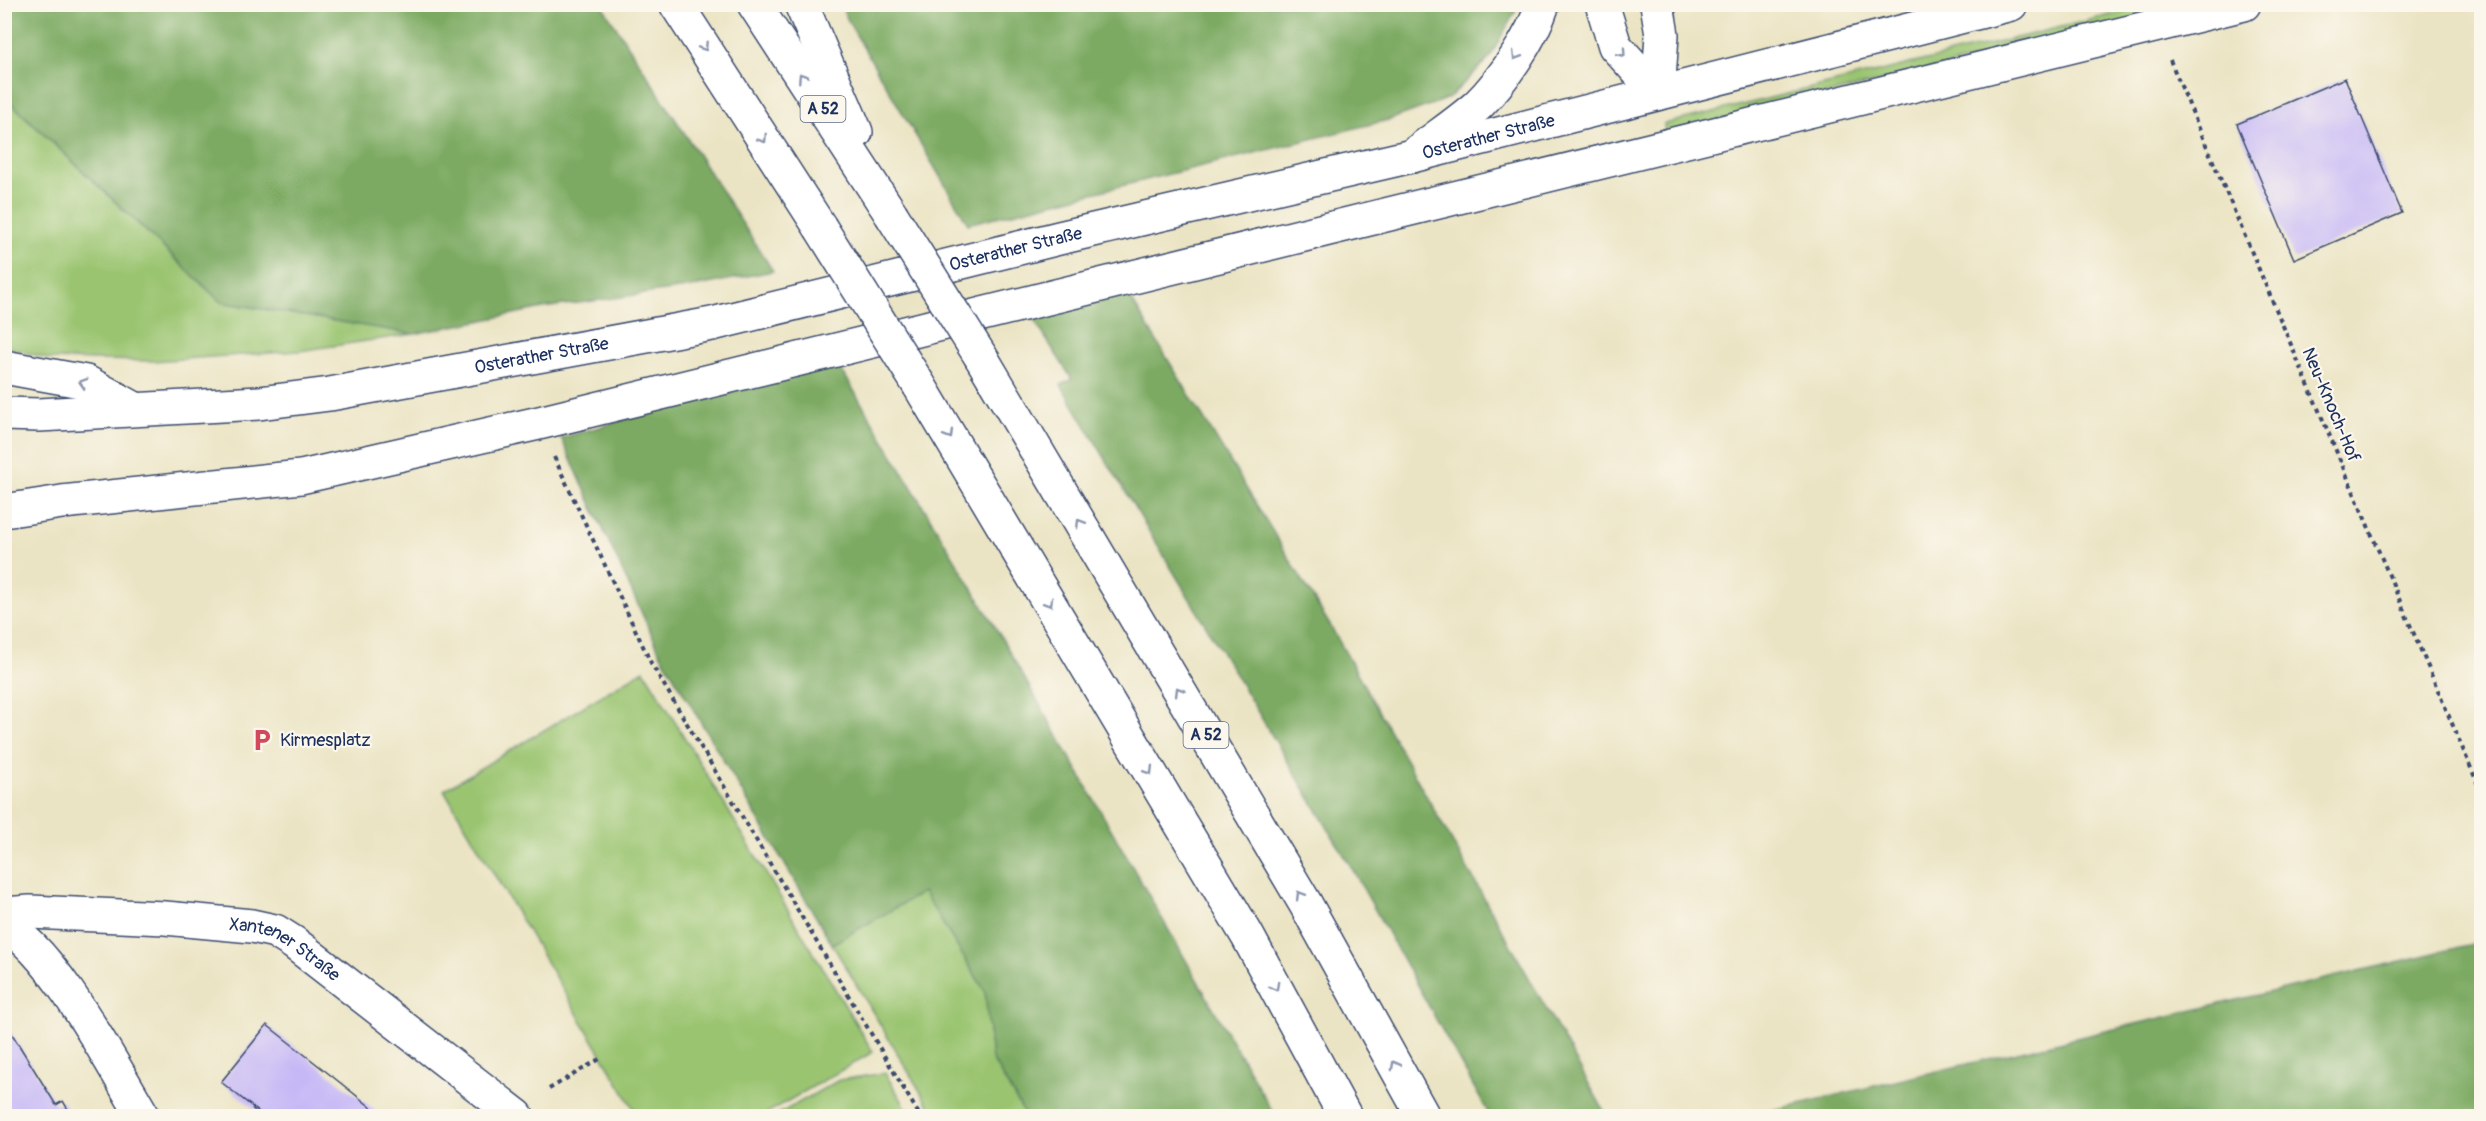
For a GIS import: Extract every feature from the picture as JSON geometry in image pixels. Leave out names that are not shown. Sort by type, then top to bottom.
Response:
[{"type":"main road","points":[[676,4],[919,385],[1247,936],[1345,1116]]},
{"type":"main road","name":"A 52","points":[[754,4],[981,357],[1305,903],[1423,1116]]},
{"type":"main road","points":[[801,4],[891,214]]},
{"type":"main road","points":[[1412,156],[1478,104],[1513,63],[1539,15],[1542,4]]},
{"type":"main road","points":[[1602,4],[1615,46],[1658,93]]},
{"type":"main road","points":[[1657,4],[1662,35],[1658,93]]},
{"type":"main road","name":"Osterather Straße","points":[[4,414],[39,415],[259,403],[330,394],[712,324],[1059,238],[1412,156],[2011,4]]},
{"type":"main road","points":[[4,511],[62,502],[302,477],[539,423],[2244,4]]},
{"type":"main road","points":[[4,367],[86,382],[135,409]]},
{"type":"main road","name":"Xantener Straße","points":[[4,914],[30,912],[165,918],[275,931],[294,943],[517,1116]]},
{"type":"main road","points":[[4,927],[37,952],[60,980],[144,1116]]},
{"type":"path","name":"Neu-Knoch-Hof","points":[[2156,26],[2481,794]]},
{"type":"path","points":[[539,423],[651,663],[920,1116]]},
{"type":"path","points":[[549,1089],[603,1058]]},
{"type":"path","points":[[246,1116],[255,1108]]},
{"type":"green space","points":[[4,5],[602,5],[773,271],[693,287],[543,308],[414,334],[221,302],[5,97]]},
{"type":"green space","points":[[841,5],[1519,5],[1490,57],[1449,98],[1392,119],[968,224],[849,23]]},
{"type":"green space","points":[[2151,5],[2202,5],[1665,133],[1664,124]]},
{"type":"green space","points":[[4,97],[221,302],[414,334],[299,351],[153,361],[48,359],[5,346]]},
{"type":"green space","points":[[1123,286],[1331,627],[1607,1116],[1490,1116],[1350,865],[1061,385],[1072,379],[1027,309]]},
{"type":"green space","points":[[835,359],[993,623],[1275,1116],[1026,1116],[992,1059],[985,991],[923,892],[832,944],[661,655],[561,438]]},
{"type":"green space","points":[[644,670],[873,1052],[762,1116],[638,1116],[444,790]]},
{"type":"green space","points":[[923,891],[985,991],[992,1059],[1026,1116],[935,1116],[832,944]]},
{"type":"green space","points":[[2481,942],[2481,1116],[1748,1116]]},
{"type":"green space","points":[[885,1073],[911,1116],[775,1116],[839,1080]]},
{"type":"building","points":[[2345,78],[2402,213],[2294,259],[2237,124]]},
{"type":"building","points":[[4,1021],[56,1105],[63,1101],[72,1116],[4,1116]]},
{"type":"building","points":[[267,1025],[382,1116],[264,1116],[221,1082]]},
{"type":"place","name":"Kirmesplatz","points":[[262,740]]}]
